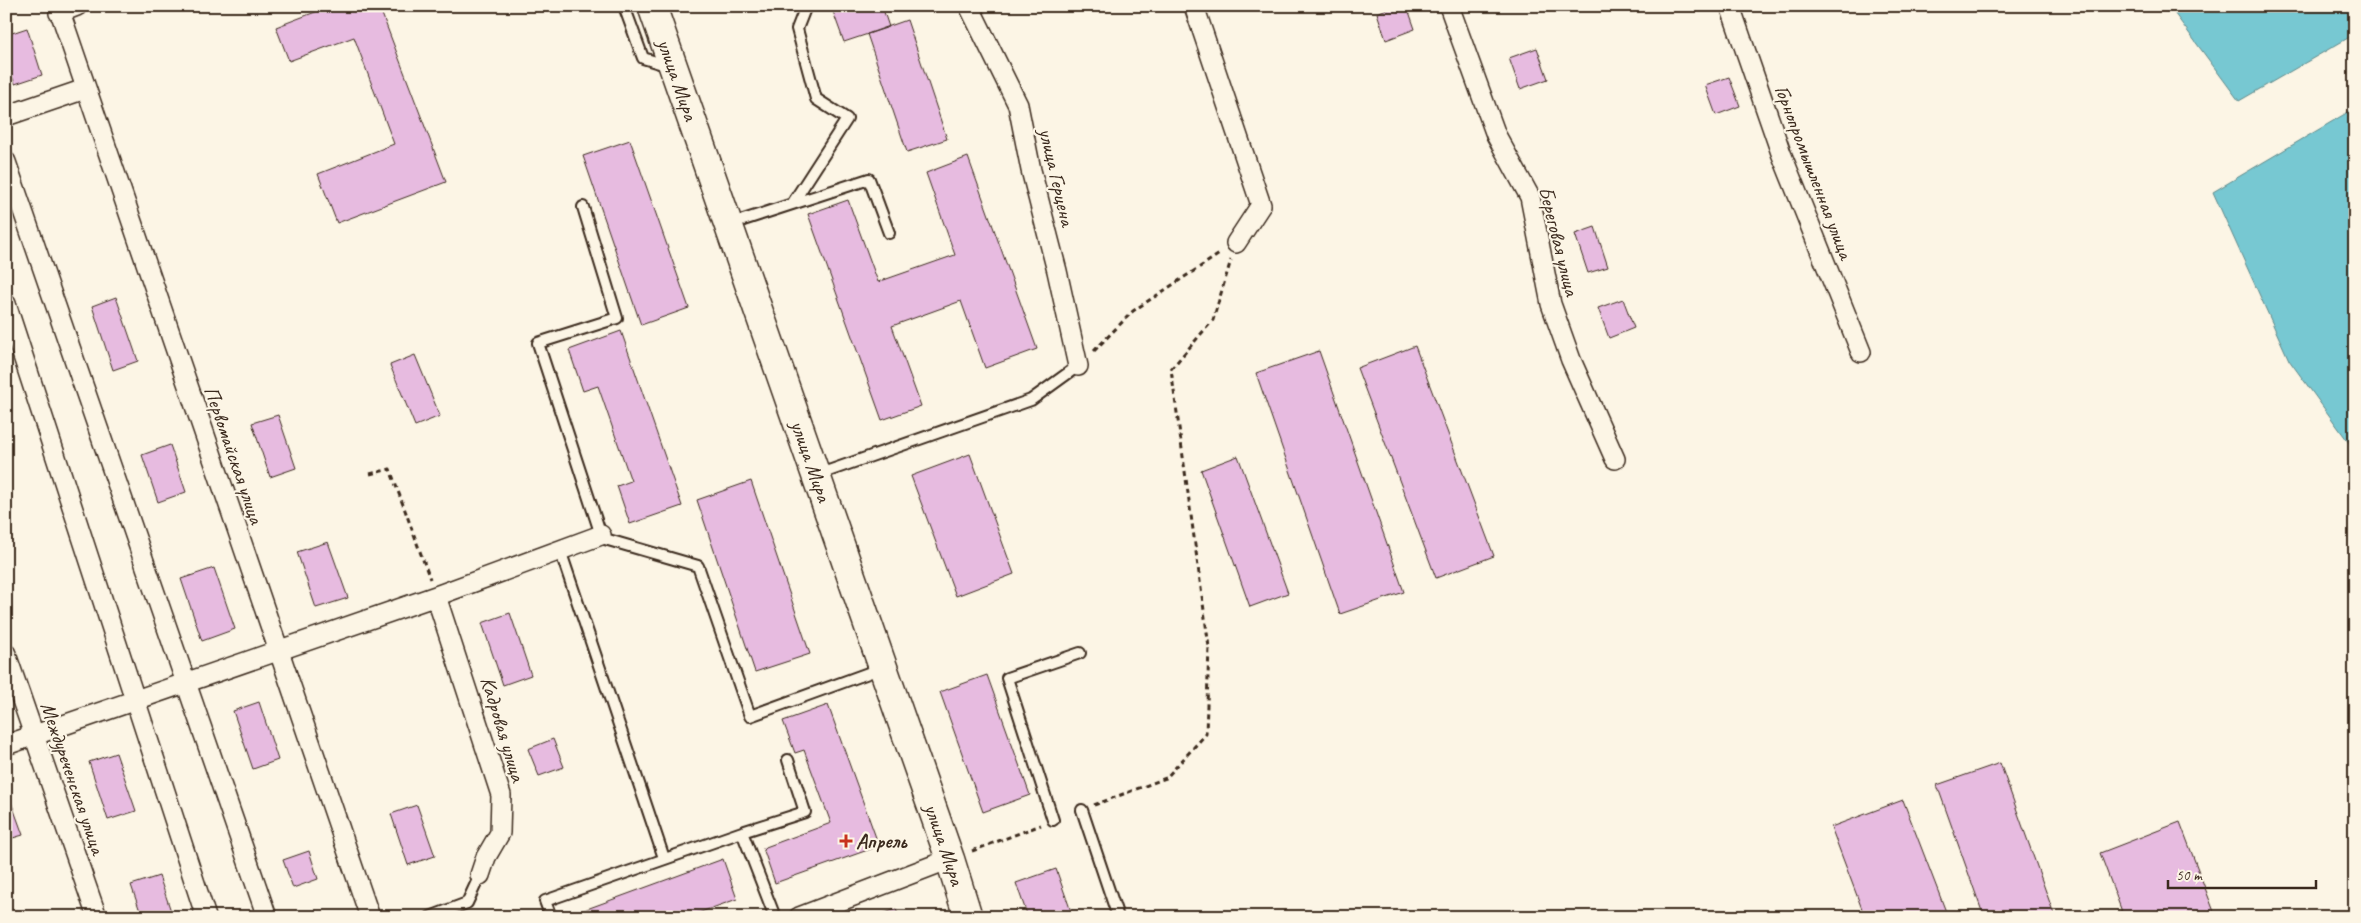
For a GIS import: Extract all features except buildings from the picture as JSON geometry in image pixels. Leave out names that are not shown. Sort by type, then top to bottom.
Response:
[{"type":"main road","name":"улица Мира","points":[[652,6],[814,476],[950,860],[968,917]]},
{"type":"street","points":[[58,10],[77,6]]},
{"type":"street","name":"улица Герцена","points":[[969,6],[1018,105],[1031,170],[1057,271],[1078,366]]},
{"type":"street","points":[[1194,6],[1261,205],[1236,243]]},
{"type":"street","name":"Береговая улица","points":[[1449,6],[1496,135],[1530,197],[1550,304],[1615,459]]},
{"type":"street","name":"Горнопромышленная улица","points":[[1730,6],[1781,154],[1860,352]]},
{"type":"street","name":"Первомайская улица","points":[[58,10],[370,917]]},
{"type":"street","points":[[6,116],[85,89]]},
{"type":"street","points":[[6,162],[267,917]]},
{"type":"street","points":[[6,304],[206,917]]},
{"type":"street","points":[[6,745],[436,596],[599,536]]},
{"type":"street","name":"Кадровая улица","points":[[436,596],[501,795],[500,833],[486,857],[480,875]]},
{"type":"street","name":"Междуреченская улица","points":[[6,654],[97,917]]},
{"type":"street","points":[[799,917],[834,910],[950,860]]},
{"type":"lane","points":[[624,6],[643,58],[673,68]]},
{"type":"lane","points":[[792,204],[847,119],[816,99],[797,29],[806,6]]},
{"type":"lane","points":[[727,225],[869,179],[889,233]]},
{"type":"lane","points":[[583,207],[617,318],[538,343],[599,536],[698,566],[750,716],[882,668]]},
{"type":"lane","points":[[814,476],[1031,400],[1078,366]]},
{"type":"lane","points":[[560,550],[664,858]]},
{"type":"lane","points":[[1053,820],[1007,678],[1080,653]]},
{"type":"lane","points":[[551,917],[545,901],[664,858],[805,812],[788,760]]},
{"type":"lane","points":[[1082,810],[1118,917]]},
{"type":"lane","points":[[742,832],[775,917]]},
{"type":"lane","points":[[430,917],[467,903],[480,875]]},
{"type":"path","points":[[1078,366],[1133,311],[1236,243]]},
{"type":"path","points":[[1082,810],[1166,778],[1206,734],[1209,647],[1171,369],[1213,320],[1236,243]]},
{"type":"path","points":[[370,474],[390,469],[436,596]]},
{"type":"path","points":[[950,860],[1053,820]]},
{"type":"water","points":[[2169,6],[2355,6],[2355,34],[2239,101]]},
{"type":"water","points":[[2355,108],[2355,451],[2289,360],[2213,192]]},
{"type":"place","name":"Апрель","points":[[846,841]]}]
